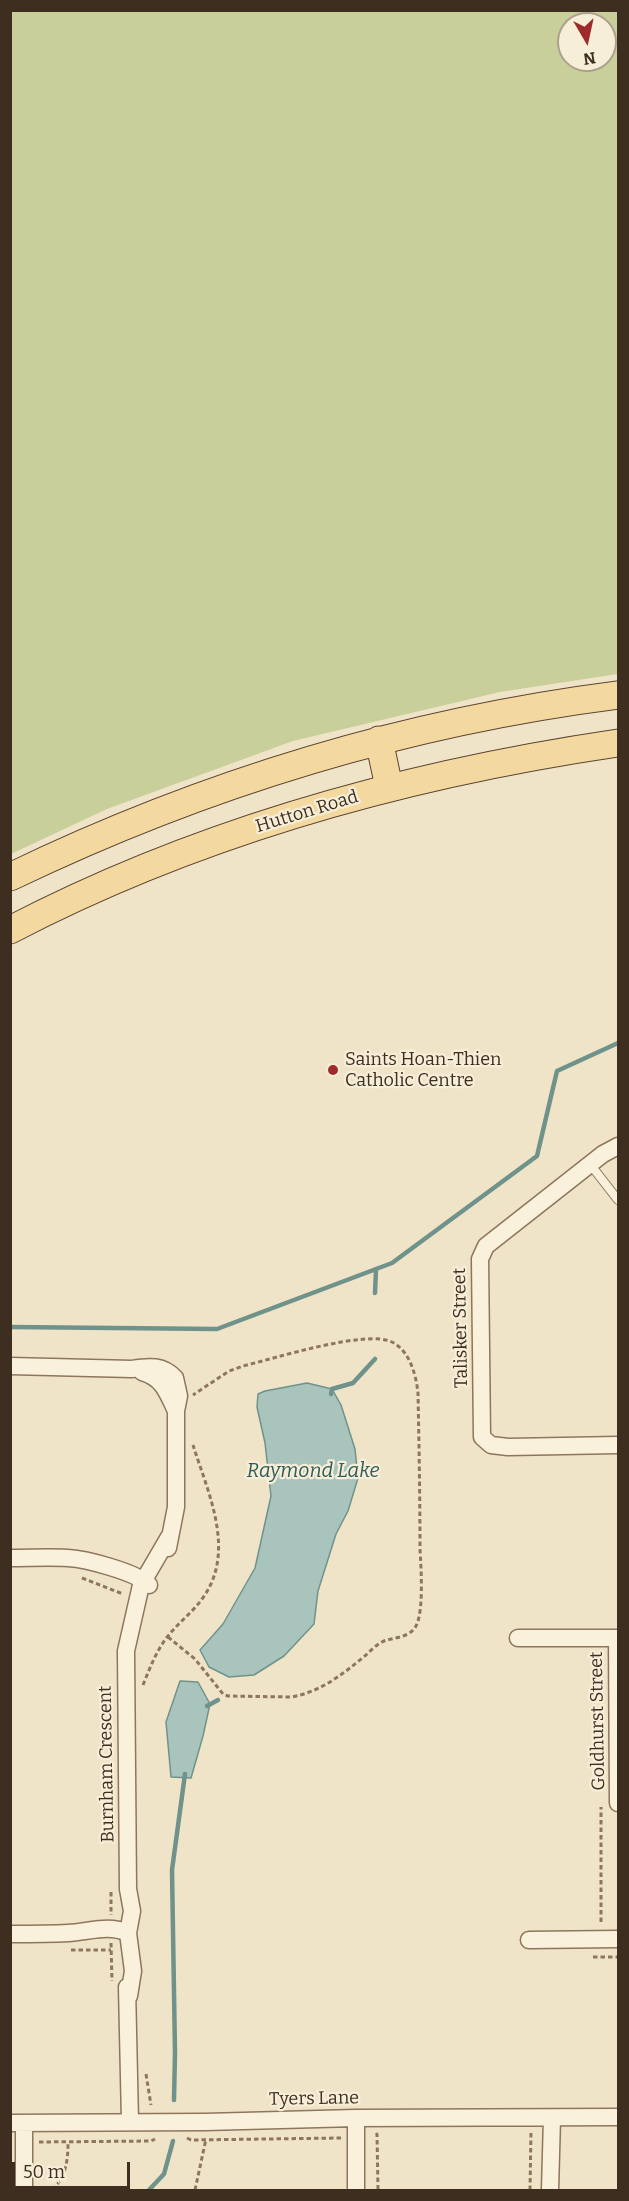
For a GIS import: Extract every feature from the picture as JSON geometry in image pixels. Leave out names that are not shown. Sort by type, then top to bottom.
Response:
[{"type":"main road","points":[[10,877],[76,846],[188,800],[250,778],[379,741],[479,717],[618,695]]},
{"type":"main road","points":[[379,741],[389,788]]},
{"type":"main road","name":"Hutton Road","points":[[10,930],[141,869],[295,815],[389,788],[486,765],[618,743]]},
{"type":"street","name":"Talisker Street","points":[[618,1146],[590,1164],[486,1246],[480,1259],[482,1437],[491,1445],[508,1447],[618,1445]]},
{"type":"street","name":"Burnham Crescent","points":[[10,1366],[132,1369],[158,1379],[176,1411],[176,1507],[162,1564],[144,1583],[140,1618],[129,1638],[126,1663],[128,1889],[132,1911],[119,1928],[133,1971],[129,1996],[130,2122]]},
{"type":"street","points":[[10,1558],[70,1558],[118,1569],[144,1583]]},
{"type":"street","points":[[518,1638],[618,1638]]},
{"type":"street","name":"Goldhurst Street","points":[[618,1638],[618,1803]]},
{"type":"street","points":[[10,1934],[69,1933],[119,1928]]},
{"type":"street","points":[[529,1940],[618,1939]]},
{"type":"street","name":"Tyers Lane","points":[[17,2123],[618,2117]]},
{"type":"street","points":[[356,2118],[356,2190]]},
{"type":"street","points":[[550,2190],[552,2118]]},
{"type":"street","points":[[17,2123],[24,2143],[24,2190]]},
{"type":"lane","points":[[590,1164],[618,1200]]},
{"type":"path","points":[[168,1636],[195,1659],[223,1694],[233,1697],[291,1697],[331,1682],[375,1646],[411,1633],[419,1617],[421,1585],[418,1393],[414,1371],[401,1349],[385,1340],[354,1340],[243,1366],[229,1371],[197,1394],[190,1396]]},
{"type":"path","points":[[140,1695],[153,1659],[168,1636],[203,1598],[209,1587],[218,1556],[218,1533],[214,1508],[192,1438]]},
{"type":"path","points":[[82,1578],[127,1595]]},
{"type":"path","points":[[591,1922],[602,1922],[601,1804]]},
{"type":"path","points":[[111,1892],[119,1928]]},
{"type":"path","points":[[144,2068],[151,2105]]},
{"type":"path","points":[[530,2190],[531,2118]]},
{"type":"path","points":[[53,2190],[65,2172],[68,2161],[68,2123]]},
{"type":"path","points":[[184,2137],[191,2140],[356,2138],[377,2134],[378,2190]]},
{"type":"path","points":[[24,2143],[151,2141],[159,2137]]},
{"type":"path","points":[[195,2190],[206,2140]]},
{"type":"green space","points":[[10,11],[618,11],[618,674],[500,692],[293,741],[107,809],[11,854]]},
{"type":"water","name":"Raymond Lake","points":[[307,1383],[332,1389],[341,1405],[355,1449],[358,1478],[348,1511],[336,1534],[318,1591],[314,1624],[284,1656],[254,1675],[229,1677],[209,1667],[200,1650],[223,1624],[255,1568],[271,1496],[265,1443],[257,1407],[258,1394]]},
{"type":"water","points":[[180,1681],[198,1682],[210,1704],[191,1778],[171,1777],[166,1722]]},
{"type":"waterway","points":[[10,1327],[217,1329],[392,1263],[537,1156],[557,1071],[618,1043]]},
{"type":"waterway","points":[[375,1293],[376,1269]]},
{"type":"waterway","points":[[331,1394],[332,1389],[353,1383],[375,1359]]},
{"type":"waterway","points":[[207,1706],[218,1700]]},
{"type":"waterway","points":[[174,2100],[172,1870],[185,1774]]},
{"type":"waterway","points":[[149,2190],[164,2174],[173,2141]]},
{"type":"place","name":"Saints Hoan-Thien Catholic Centre","points":[[333,1070]]}]
